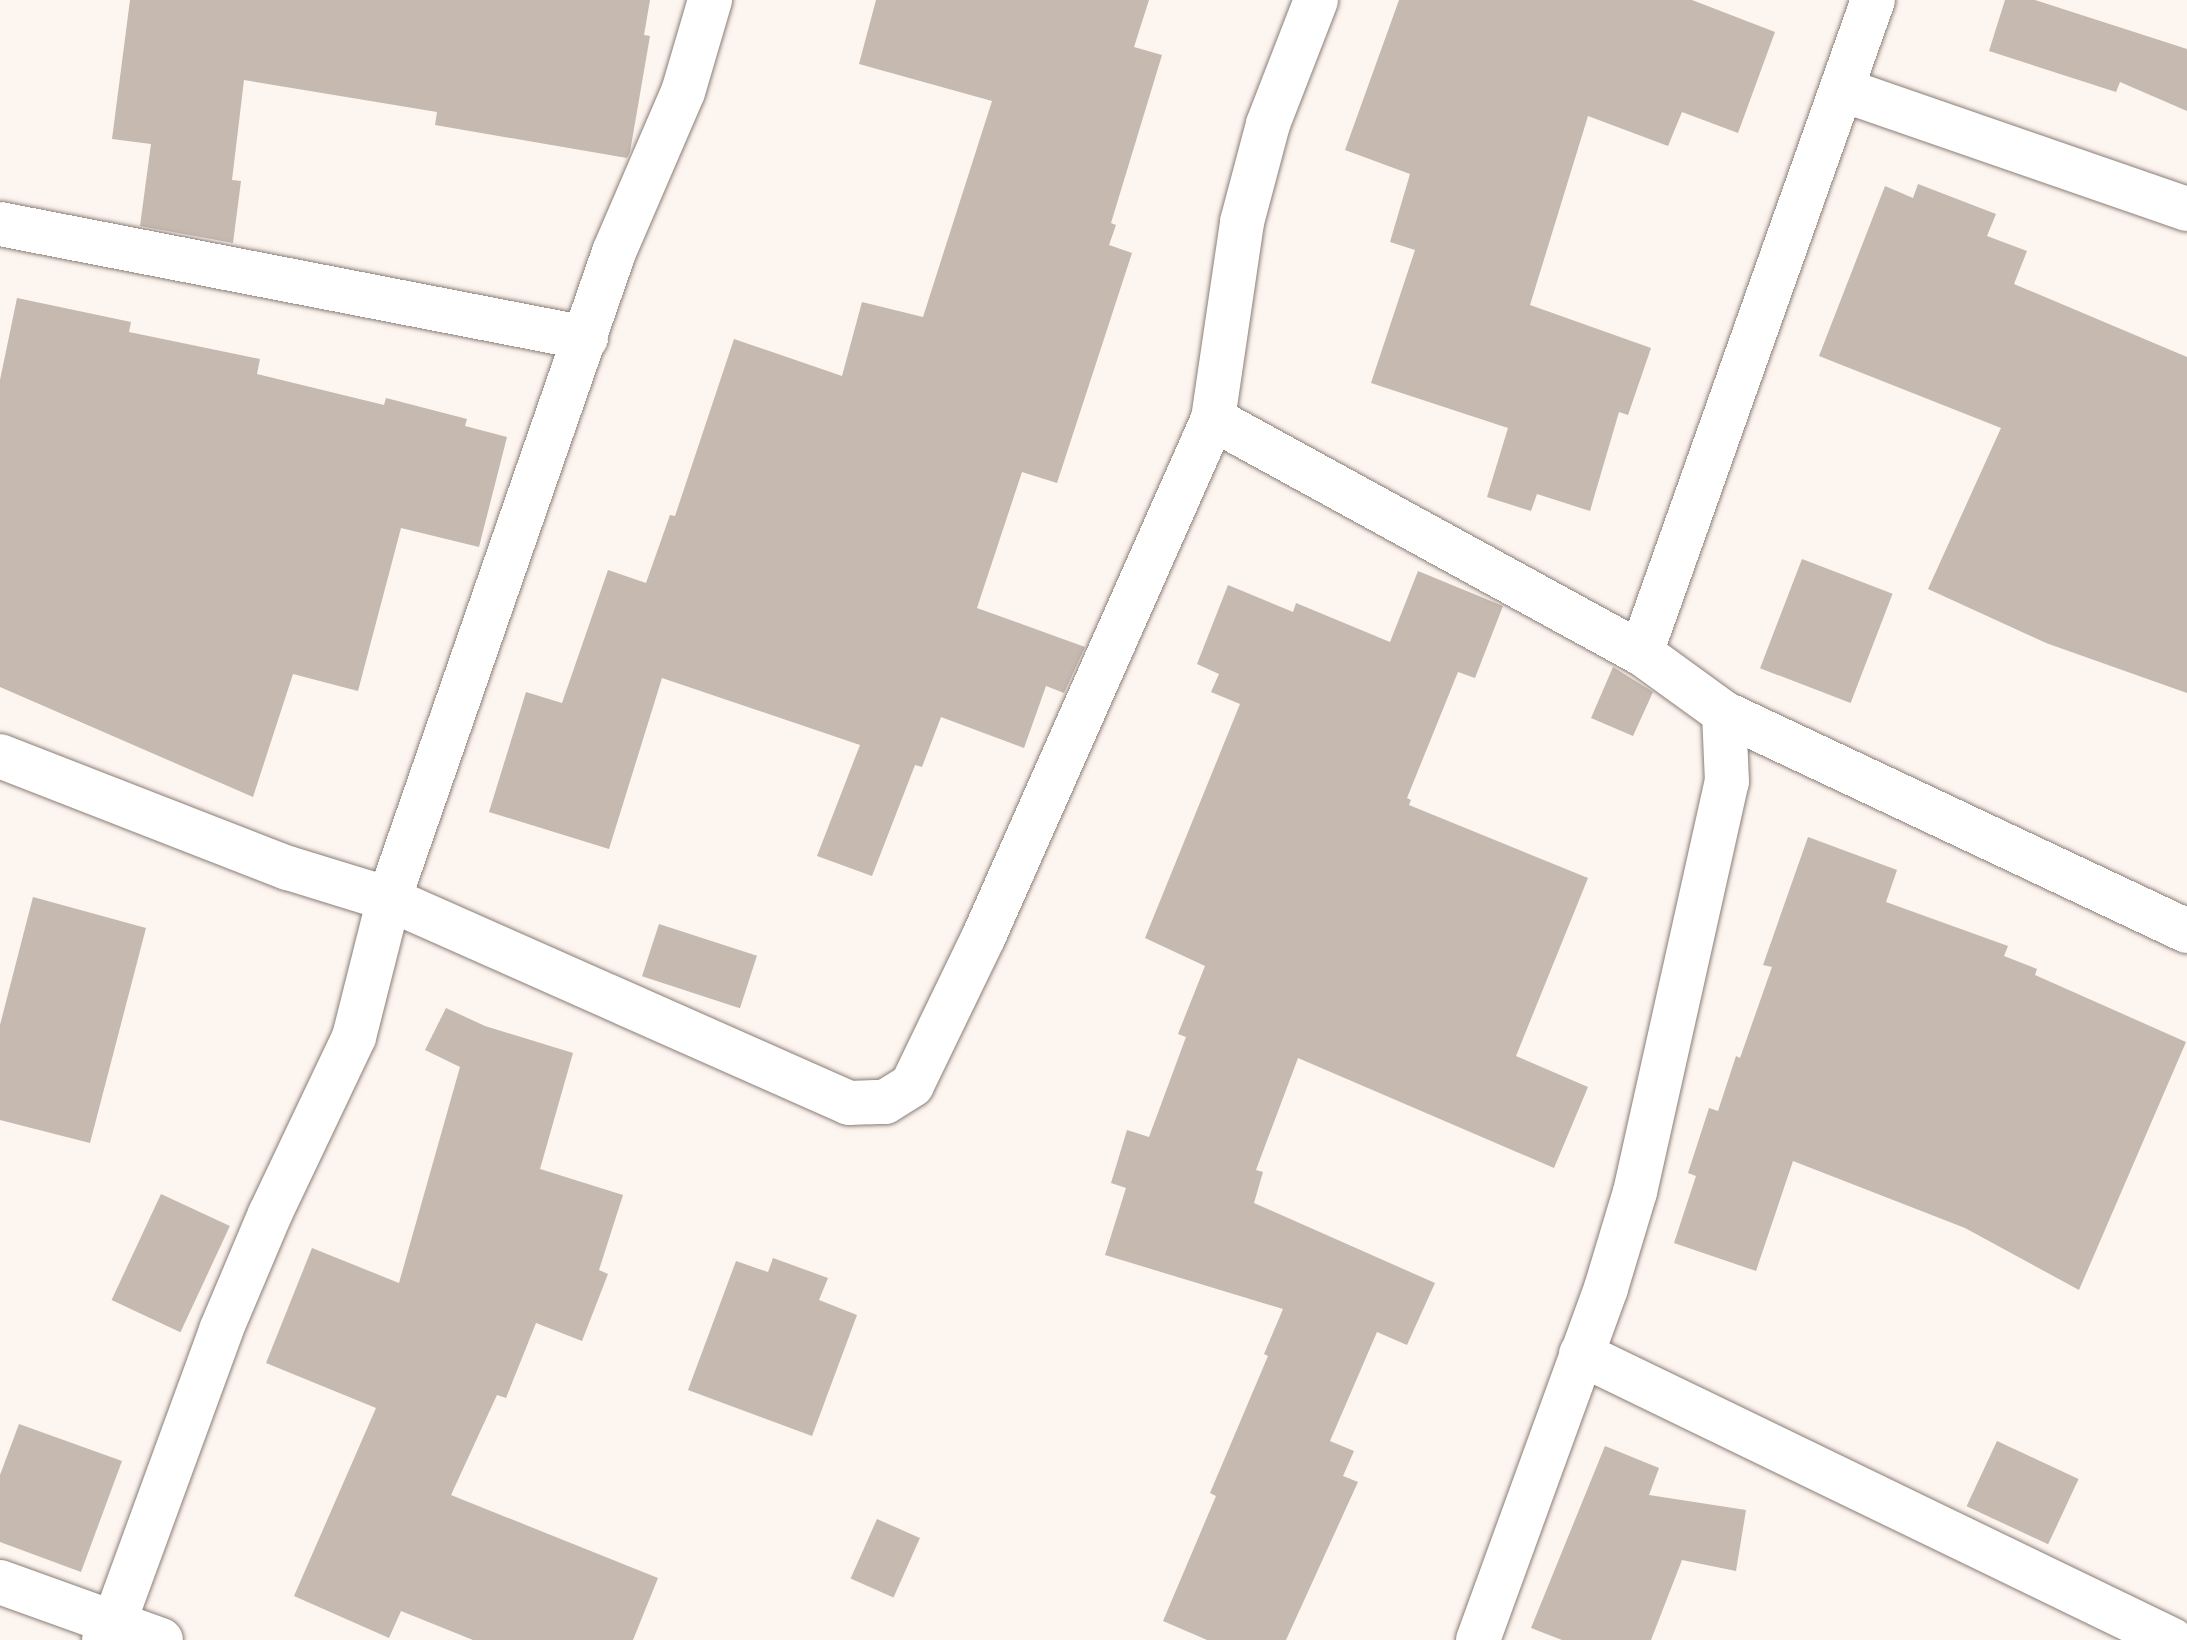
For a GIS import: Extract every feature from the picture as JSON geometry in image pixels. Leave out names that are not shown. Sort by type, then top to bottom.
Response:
[{"type":"street","points":[[109,1632],[221,1330],[270,1214],[354,1037],[389,899],[614,252],[683,92],[710,0]]},
{"type":"street","points":[[0,756],[288,868],[389,899],[849,1103],[885,1102],[912,1085],[984,936],[1213,419],[1242,222],[1268,124],[1316,0]]},
{"type":"street","points":[[1641,653],[1873,0]]},
{"type":"street","points":[[1843,90],[2187,209]]},
{"type":"street","points":[[0,224],[586,338]]},
{"type":"street","points":[[1213,419],[1641,653],[1724,713],[2187,931]]},
{"type":"street","points":[[1478,1640],[1581,1354],[1635,1192],[1727,782],[1724,713]]},
{"type":"street","points":[[1581,1354],[2172,1640]]},
{"type":"street","points":[[0,1582],[109,1632],[161,1640]]},
{"type":"building","points":[[130,0],[650,0],[644,35],[650,36],[630,152],[627,158],[435,125],[437,112],[244,80],[232,180],[241,181],[233,243],[140,226],[151,144],[112,139]]},
{"type":"building","points":[[876,0],[1149,0],[1134,47],[1162,55],[1111,223],[1116,225],[1109,245],[1132,253],[1057,483],[1022,472],[977,608],[1085,647],[1064,693],[1046,686],[1024,748],[941,717],[922,767],[915,765],[872,876],[817,856],[860,745],[662,678],[609,849],[489,812],[526,692],[562,703],[608,570],[646,583],[670,515],[675,516],[734,339],[842,376],[862,302],[923,317],[992,101],[859,64]]},
{"type":"building","points":[[1399,0],[1692,0],[1775,32],[1738,133],[1682,112],[1668,146],[1588,116],[1530,305],[1651,348],[1628,415],[1619,412],[1590,511],[1537,494],[1531,511],[1487,497],[1508,428],[1371,383],[1415,250],[1390,242],[1410,174],[1345,150]]},
{"type":"building","points":[[2005,0],[2035,0],[2187,49],[2187,111],[2120,82],[2116,92],[1989,51]]},
{"type":"building","points":[[1918,184],[1996,214],[1987,236],[2027,251],[2014,284],[2187,357],[2187,693],[2046,643],[1928,589],[2001,428],[1819,356],[1885,186],[1913,198]]},
{"type":"building","points":[[17,298],[131,322],[129,332],[260,359],[257,374],[384,405],[386,398],[467,419],[465,426],[507,437],[479,547],[401,528],[358,691],[293,674],[253,797],[0,687],[0,380]]},
{"type":"building","points":[[1802,559],[1893,594],[1851,703],[1760,668]]},
{"type":"building","points":[[1418,571],[1503,606],[1475,678],[1458,672],[1407,798],[1411,800],[1409,805],[1588,878],[1516,1056],[1588,1087],[1554,1168],[1298,1058],[1256,1170],[1263,1172],[1254,1203],[1435,1283],[1407,1345],[1377,1332],[1330,1441],[1354,1451],[1343,1476],[1358,1482],[1286,1640],[1207,1640],[1163,1621],[1216,1496],[1210,1493],[1268,1356],[1264,1354],[1283,1309],[1105,1255],[1126,1188],[1111,1183],[1127,1130],[1149,1137],[1186,1037],[1178,1034],[1205,966],[1145,938],[1240,704],[1211,692],[1219,674],[1197,664],[1228,585],[1293,612],[1296,603],[1390,642]]},
{"type":"building","points":[[1613,667],[1653,692],[1633,736],[1591,718]]},
{"type":"building","points":[[1808,837],[1897,870],[1886,902],[2008,946],[2004,956],[2037,969],[2035,975],[2186,1042],[2079,1290],[1965,1228],[1793,1161],[1756,1271],[1674,1243],[1696,1176],[1688,1173],[1709,1108],[1718,1111],[1736,1056],[1740,1058],[1772,967],[1763,965]]},
{"type":"building","points":[[33,897],[146,928],[90,1143],[0,1120],[0,1025]]},
{"type":"building","points":[[659,924],[757,956],[740,1008],[642,976]]},
{"type":"building","points":[[446,1008],[485,1026],[573,1053],[540,1169],[623,1195],[599,1270],[608,1274],[582,1341],[536,1323],[506,1398],[497,1395],[451,1495],[658,1578],[633,1640],[473,1640],[401,1611],[389,1638],[294,1596],[376,1408],[266,1363],[312,1248],[399,1283],[460,1067],[425,1050]]},
{"type":"building","points":[[161,1194],[230,1226],[180,1332],[112,1300]]},
{"type":"building","points":[[773,1258],[828,1278],[819,1300],[857,1315],[812,1436],[688,1390],[736,1261],[768,1272]]},
{"type":"building","points":[[19,1424],[122,1461],[81,1572],[0,1542],[0,1475]]},
{"type":"building","points":[[1997,1441],[2079,1479],[2048,1544],[1967,1506]]},
{"type":"building","points":[[1605,1446],[1659,1468],[1649,1495],[1746,1510],[1736,1571],[1682,1560],[1651,1640],[1562,1640],[1531,1628]]},
{"type":"building","points":[[877,1519],[920,1538],[893,1597],[851,1578]]}]
